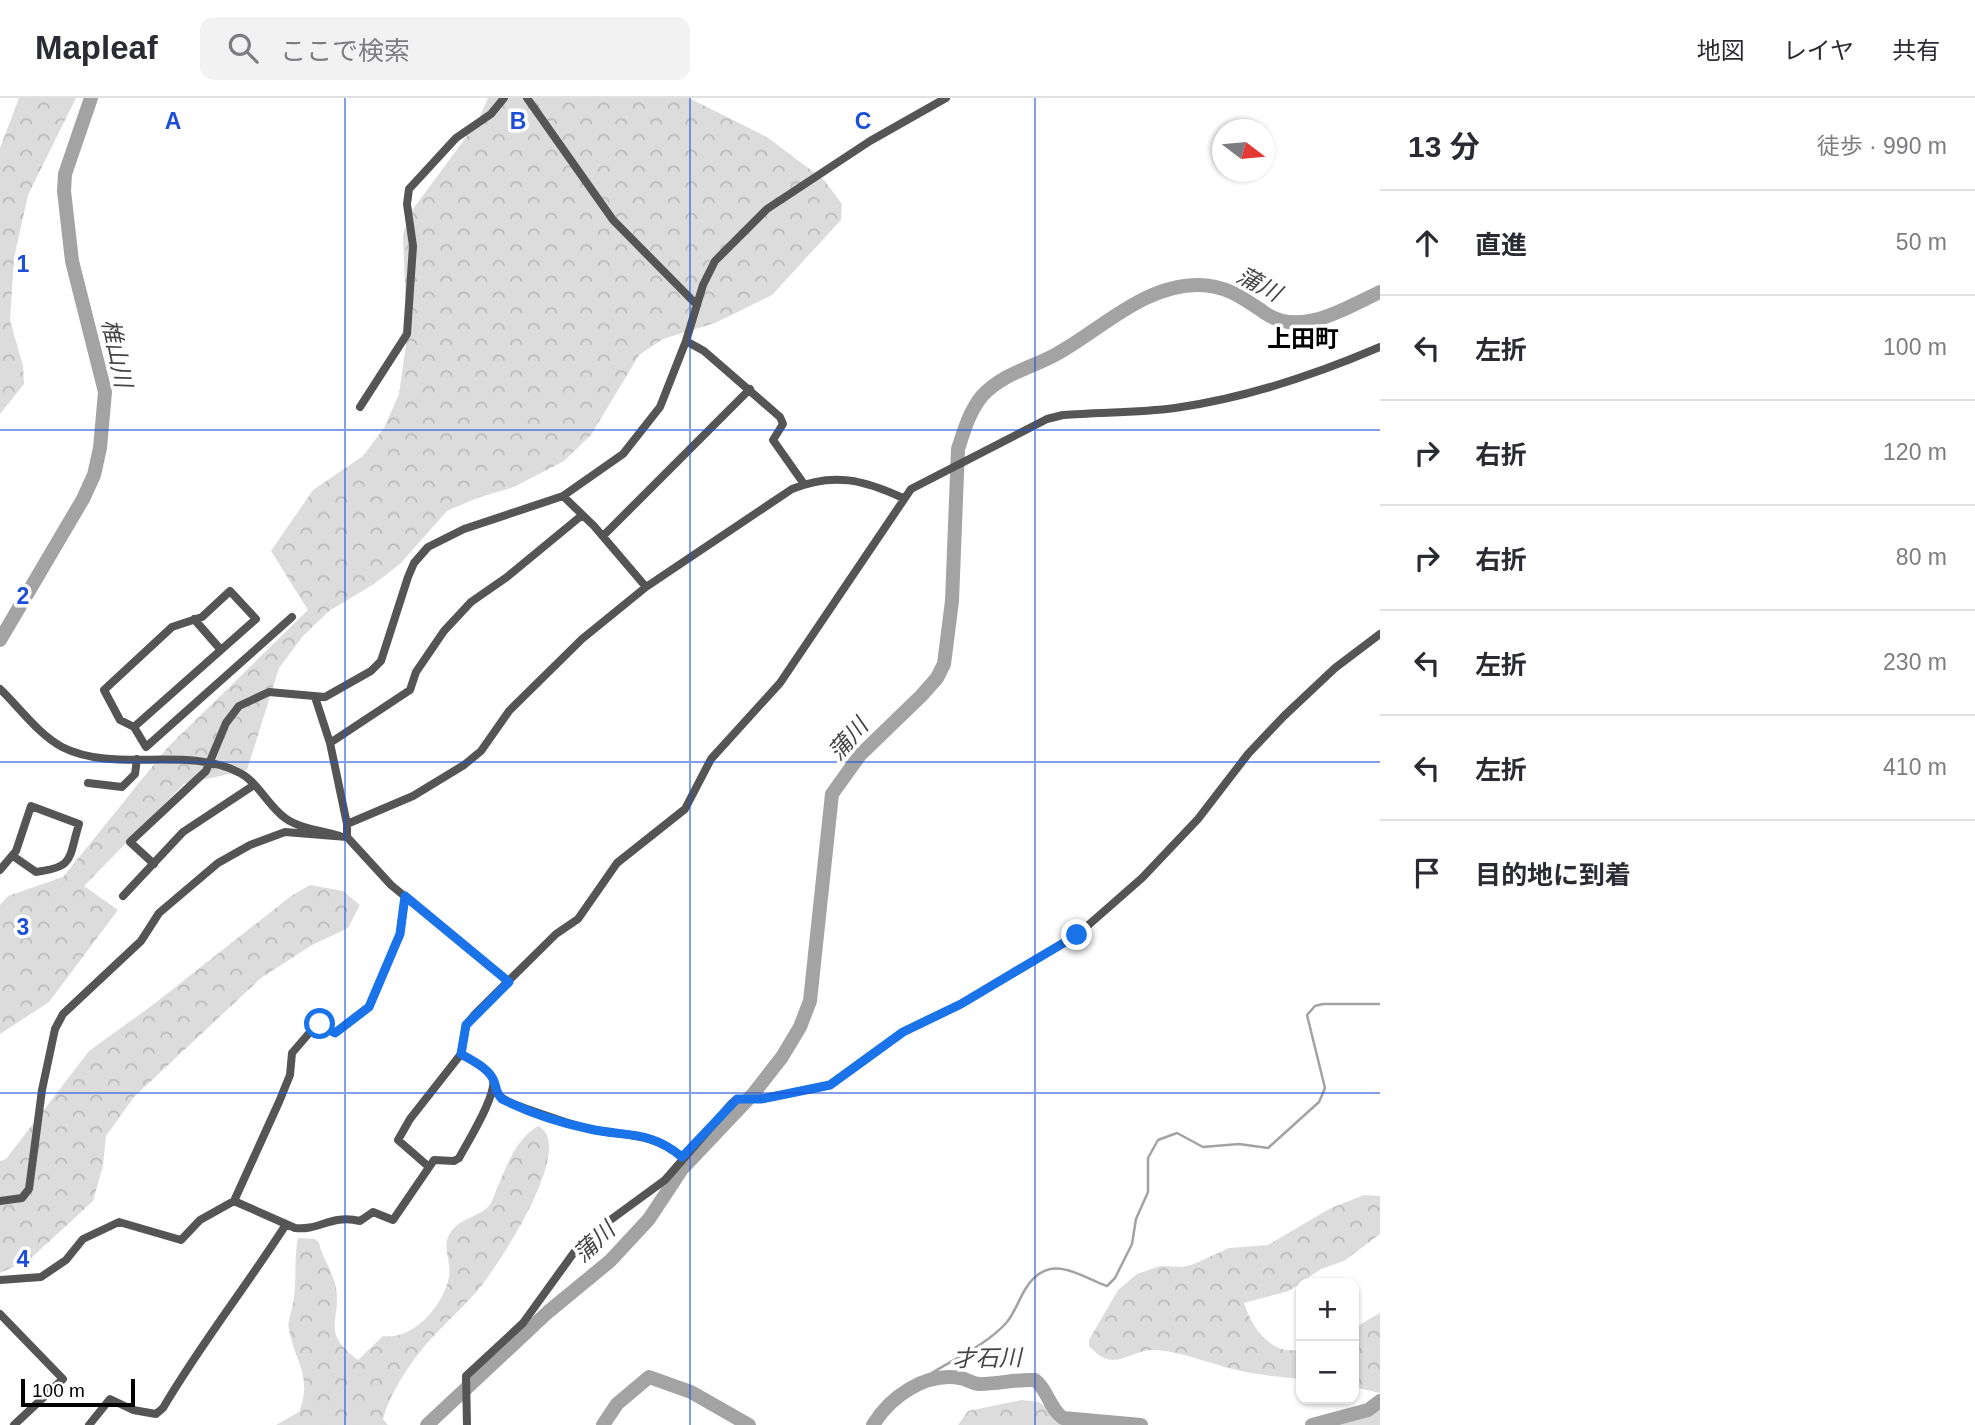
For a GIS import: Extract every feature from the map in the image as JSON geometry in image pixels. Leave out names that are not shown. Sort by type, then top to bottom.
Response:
[{"type":"street","points":[[360,407],[407,334],[413,246],[407,204],[408,188],[456,138],[491,114],[504,98]]},
{"type":"street","points":[[527,98],[613,220],[697,305]]},
{"type":"street","points":[[154,864],[130,842],[206,771],[226,723],[247,700],[276,692],[315,697],[335,693],[371,671],[381,661],[414,563],[428,547],[464,528],[563,496],[623,454],[655,416],[686,341],[703,285],[715,261],[767,209],[870,141],[946,98]]},
{"type":"street","points":[[686,341],[750,389],[783,421],[773,440],[804,484]]},
{"type":"street","points":[[429,1167],[398,1140],[461,1054],[466,1025],[556,934],[578,919],[617,863],[685,809],[711,759],[779,683],[903,498],[918,484],[1055,416],[1172,408],[1218,401],[1316,372],[1380,347]]},
{"type":"street","points":[[603,536],[750,389]]},
{"type":"street","points":[[347,824],[413,796],[464,765],[481,751],[509,711],[582,639],[646,587],[804,484],[853,479],[903,498]]},
{"type":"street","points":[[563,496],[603,536],[646,587]]},
{"type":"street","points":[[330,743],[410,690],[416,672],[443,631],[471,603],[581,516]]},
{"type":"street","points":[[134,727],[256,619],[230,591],[202,617],[172,626],[104,690],[120,720],[134,727],[146,747]]},
{"type":"street","points":[[88,783],[122,787],[135,774],[146,747],[292,617]]},
{"type":"street","points":[[194,619],[221,650]]},
{"type":"street","points":[[467,1425],[466,1376],[523,1323],[583,1240],[658,1186],[737,1099],[761,1099],[830,1085],[903,1032],[961,1004],[1077,935],[1132,887],[1198,820],[1248,754],[1284,716],[1335,668],[1380,634]]},
{"type":"street","points":[[0,689],[41,730],[64,748],[85,756],[208,764],[242,773],[286,819],[346,837],[405,896],[509,982]]},
{"type":"street","points":[[315,697],[330,743],[347,824],[346,837]]},
{"type":"street","points":[[123,895],[194,823],[254,785]]},
{"type":"street","points":[[0,870],[13,856],[31,806],[79,824],[66,864],[60,869],[36,872],[13,856]]},
{"type":"street","points":[[0,1201],[22,1198],[29,1189],[42,1090],[57,1023],[141,941],[159,913],[208,870],[250,845],[289,831],[329,838],[346,837]]},
{"type":"street","points":[[0,1280],[41,1277],[66,1260],[83,1239],[119,1222],[181,1240],[200,1220],[234,1201],[290,1075],[292,1053],[317,1024],[335,1033],[369,1007],[400,934],[405,896]]},
{"type":"street","points":[[234,1201],[285,1226],[306,1228],[342,1217],[360,1221],[373,1212],[393,1220],[434,1160],[454,1161],[459,1158],[495,1092],[492,1078],[487,1071],[461,1054]]},
{"type":"street","points":[[495,1092],[513,1104],[577,1125],[650,1139],[671,1148],[682,1157]]},
{"type":"street","points":[[89,1425],[110,1399],[146,1415],[156,1415],[163,1408],[200,1347],[220,1324],[285,1226]]},
{"type":"street","points":[[0,1314],[62,1379],[15,1425]]},
{"type":"green space","points":[[19,98],[76,98],[28,195],[14,258],[10,320],[23,366],[24,384],[0,414],[0,148]]},
{"type":"green space","points":[[488,98],[689,98],[767,137],[824,180],[842,204],[841,220],[772,295],[715,323],[663,339],[639,355],[591,435],[564,461],[514,487],[477,498],[447,511],[400,564],[374,584],[329,611],[303,636],[279,668],[247,770],[184,784],[84,886],[118,910],[49,1002],[0,1034],[0,905],[8,896],[63,877],[168,747],[308,610],[271,551],[313,490],[363,456],[384,428],[399,394],[407,338],[403,235],[410,213],[478,121]]},
{"type":"green space","points":[[310,885],[343,891],[360,905],[348,928],[312,945],[261,978],[134,1097],[106,1136],[103,1166],[93,1201],[29,1260],[0,1273],[0,1161],[6,1159],[89,1051],[154,1004],[291,896]]},
{"type":"green space","points":[[538,1126],[548,1138],[548,1156],[542,1180],[530,1206],[488,1277],[426,1345],[403,1376],[383,1419],[388,1425],[276,1425],[299,1412],[303,1399],[304,1379],[289,1327],[295,1290],[298,1238],[315,1239],[319,1243],[337,1293],[335,1331],[338,1340],[358,1360],[383,1336],[405,1333],[416,1327],[434,1309],[449,1277],[446,1246],[449,1235],[457,1225],[489,1205],[513,1153],[523,1138]]},
{"type":"green space","points":[[1364,1195],[1380,1196],[1380,1234],[1344,1261],[1321,1269],[1308,1278],[1296,1278],[1296,1286],[1289,1291],[1244,1303],[1258,1331],[1272,1345],[1281,1349],[1296,1350],[1296,1379],[1245,1372],[1161,1350],[1144,1351],[1120,1359],[1106,1359],[1089,1346],[1089,1340],[1118,1290],[1137,1274],[1160,1266],[1183,1267],[1194,1264],[1229,1248],[1268,1245],[1331,1208]]},
{"type":"green space","points":[[1380,1313],[1380,1393],[1359,1388],[1359,1325]]},
{"type":"green space","points":[[1022,1400],[1039,1402],[1063,1419],[1121,1425],[958,1425],[968,1411]]},
{"type":"green space","points":[[1380,1401],[1380,1425],[1314,1425]]},
{"type":"waterway","name":"椎山川","points":[[0,640],[83,499],[94,475],[100,448],[105,392],[72,261],[64,191],[65,174],[91,98]]},
{"type":"waterway","name":"蒲川","points":[[427,1425],[548,1312],[610,1261],[649,1219],[682,1169],[754,1093],[782,1057],[800,1027],[810,1001],[832,794],[860,755],[921,696],[937,678],[944,664],[952,601],[958,449],[970,415],[982,396],[1006,378],[1051,357],[1139,301],[1177,287],[1217,287],[1234,293],[1279,320],[1294,322],[1324,318],[1380,292]]},
{"type":"waterway","points":[[923,1382],[930,1374],[981,1344],[999,1330],[1010,1318],[1026,1288],[1044,1271],[1064,1269],[1107,1286],[1115,1278],[1132,1244],[1136,1219],[1148,1192],[1148,1158],[1158,1140],[1177,1133],[1203,1147],[1239,1144],[1268,1148],[1319,1102],[1325,1088],[1307,1015],[1315,1006],[1323,1004],[1380,1004]]},
{"type":"waterway","name":"才石川","points":[[603,1425],[617,1404],[649,1377],[691,1392],[749,1425]]},
{"type":"waterway","name":"才石川","points":[[873,1425],[899,1396],[922,1383],[947,1377],[980,1384],[1035,1380],[1063,1418],[1141,1425]]},
{"type":"waterway","name":"才石川","points":[[1312,1425],[1368,1410],[1380,1401]]},
{"type":"district","name":"上田町","points":[[1303,338]]},
{"type":"route","points":[[320,1024],[335,1033],[369,1007],[400,934],[401,909],[405,896],[509,982],[466,1025],[461,1054],[487,1071],[494,1083],[495,1092],[502,1099],[592,1130],[619,1131],[650,1139],[671,1148],[682,1157],[716,1118],[737,1099],[761,1099],[830,1085],[903,1032],[961,1004],[1077,935]]}]
